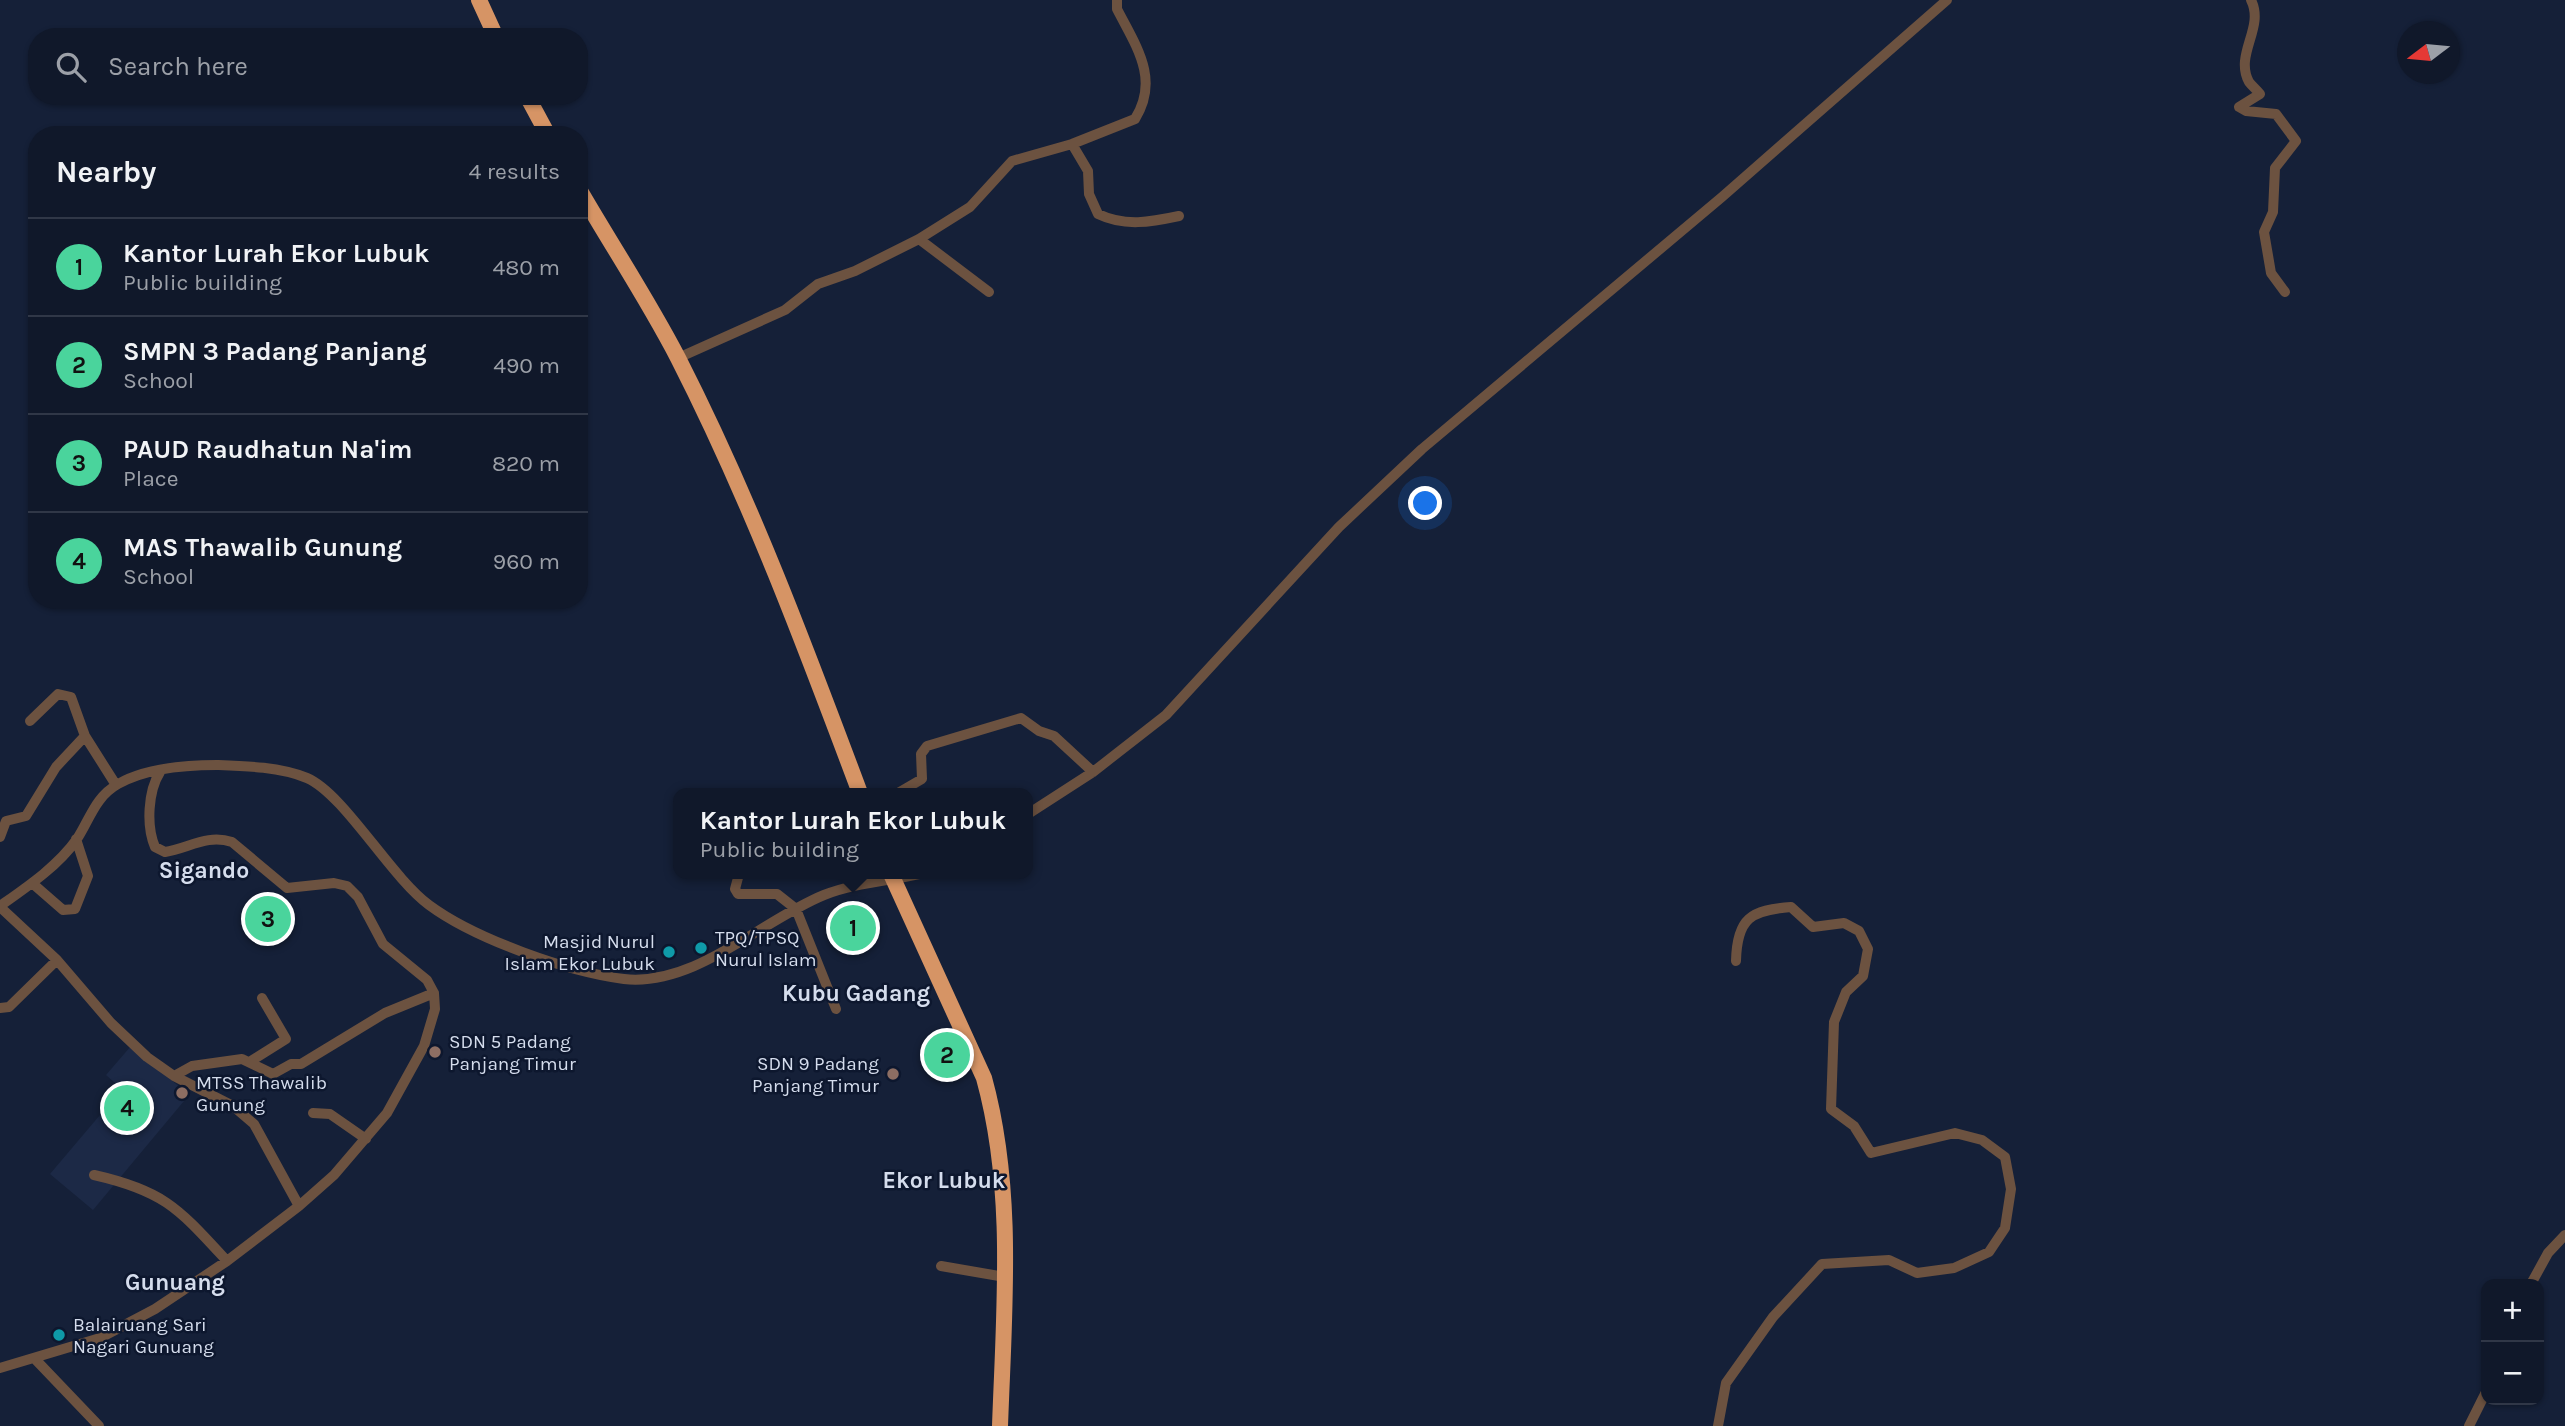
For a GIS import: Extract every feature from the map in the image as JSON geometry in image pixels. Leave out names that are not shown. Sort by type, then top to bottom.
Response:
[{"type":"highway","points":[[479,0],[492,28]]},
{"type":"highway","points":[[532,105],[543,126]]},
{"type":"highway","points":[[588,204],[633,276],[678,358],[795,618],[858,788]]},
{"type":"highway","points":[[893,879],[984,1078],[991,1104],[1004,1216],[1005,1277],[1000,1426]]},
{"type":"street","points":[[678,358],[785,310],[818,284],[855,271],[965,212],[1012,161],[1072,144],[1135,119],[1147,89],[1146,69],[1117,9],[1117,0]]},
{"type":"street","points":[[1033,811],[1093,772],[1166,715],[1339,527],[1422,449],[1722,197],[1947,0]]},
{"type":"street","points":[[2250,0],[2257,20],[2247,51],[2247,74],[2250,84],[2260,94],[2239,107],[2243,111],[2276,114],[2296,142],[2275,168],[2273,212],[2264,232],[2270,273],[2285,292]]},
{"type":"street","points":[[1072,144],[1087,170],[1089,194],[1098,214],[1111,220],[1139,223],[1179,216]]},
{"type":"street","points":[[919,239],[989,292]]},
{"type":"street","points":[[30,722],[56,695],[63,693],[71,697],[85,736],[116,785]]},
{"type":"street","points":[[907,788],[922,779],[921,754],[927,746],[1021,718],[1039,731],[1056,738],[1093,772]]},
{"type":"street","points":[[0,837],[6,821],[26,816],[56,767],[85,736]]},
{"type":"street","points":[[299,1206],[254,1124],[233,1106],[174,1076],[146,1057],[111,1023],[57,960],[0,906],[33,883],[76,839],[90,811],[116,785],[136,776],[185,765],[243,766],[308,778],[323,789],[415,894],[442,914],[491,939],[569,966],[624,979],[650,980],[678,971],[711,958],[796,909],[842,889],[884,879]]},
{"type":"street","points":[[2,1366],[35,1359],[100,1338],[140,1318],[228,1261],[299,1206],[366,1139],[387,1113],[424,1046],[435,1009],[434,993],[427,980],[383,944],[358,897],[347,886],[334,883],[287,888],[232,842],[224,839],[198,841],[165,852],[155,847],[151,794],[160,772]]},
{"type":"street","points":[[33,883],[63,909],[75,909],[88,876],[76,839]]},
{"type":"street","points":[[738,879],[735,889],[738,894],[777,894],[796,909],[836,1009]]},
{"type":"street","points":[[1718,1426],[1726,1384],[1773,1317],[1822,1264],[1889,1260],[1917,1273],[1954,1268],[1989,1252],[2005,1228],[2011,1189],[2005,1157],[1982,1140],[1955,1133],[1871,1153],[1854,1126],[1831,1109],[1834,1021],[1846,992],[1863,976],[1868,949],[1859,931],[1844,923],[1813,927],[1791,907],[1762,909],[1747,921],[1737,939],[1736,961]]},
{"type":"street","points":[[0,1008],[9,1007],[57,960]]},
{"type":"street","points":[[251,1061],[270,1074],[277,1073],[291,1064],[301,1064],[385,1013],[434,993]]},
{"type":"street","points":[[174,1076],[192,1066],[251,1061],[286,1039],[262,998]]},
{"type":"street","points":[[313,1113],[330,1114],[366,1139]]},
{"type":"street","points":[[94,1175],[134,1184],[168,1203],[184,1215],[228,1261]]},
{"type":"street","points":[[2533,1279],[2548,1253],[2565,1235]]},
{"type":"street","points":[[941,1266],[1005,1277]]},
{"type":"street","points":[[35,1359],[99,1426]]},
{"type":"street","points":[[2469,1426],[2481,1402]]},
{"type":"shaded area","points":[[131,1046],[189,1095],[93,1210],[50,1174],[122,1089],[106,1075]]},
{"type":"place","name":"PAUD Raudhatun Na'im","points":[[268,919]]},
{"type":"place","name":"Kantor Lurah Ekor Lubuk","points":[[853,928]]},
{"type":"place","name":"TPQ/TPSQ Nurul Islam","points":[[701,948]]},
{"type":"place","name":"Masjid Nurul Islam Ekor Lubuk","points":[[669,952]]},
{"type":"place","name":"SDN 5 Padang Panjang Timur","points":[[435,1052]]},
{"type":"place","name":"SMPN 3 Padang Panjang","points":[[947,1055]]},
{"type":"place","name":"SDN 9 Padang Panjang Timur","points":[[893,1074]]},
{"type":"place","name":"MTSS Thawalib Gunung","points":[[182,1093]]},
{"type":"place","name":"MAS Thawalib Gunung","points":[[127,1108]]},
{"type":"place","name":"Balairuang Sari Nagari Gunuang","points":[[59,1335]]},
{"type":"district","name":"Sigando","points":[[204,870]]},
{"type":"district","name":"Kubu Gadang","points":[[856,993]]},
{"type":"district","name":"Ekor Lubuk","points":[[944,1180]]},
{"type":"district","name":"Gunuang","points":[[175,1282]]}]
